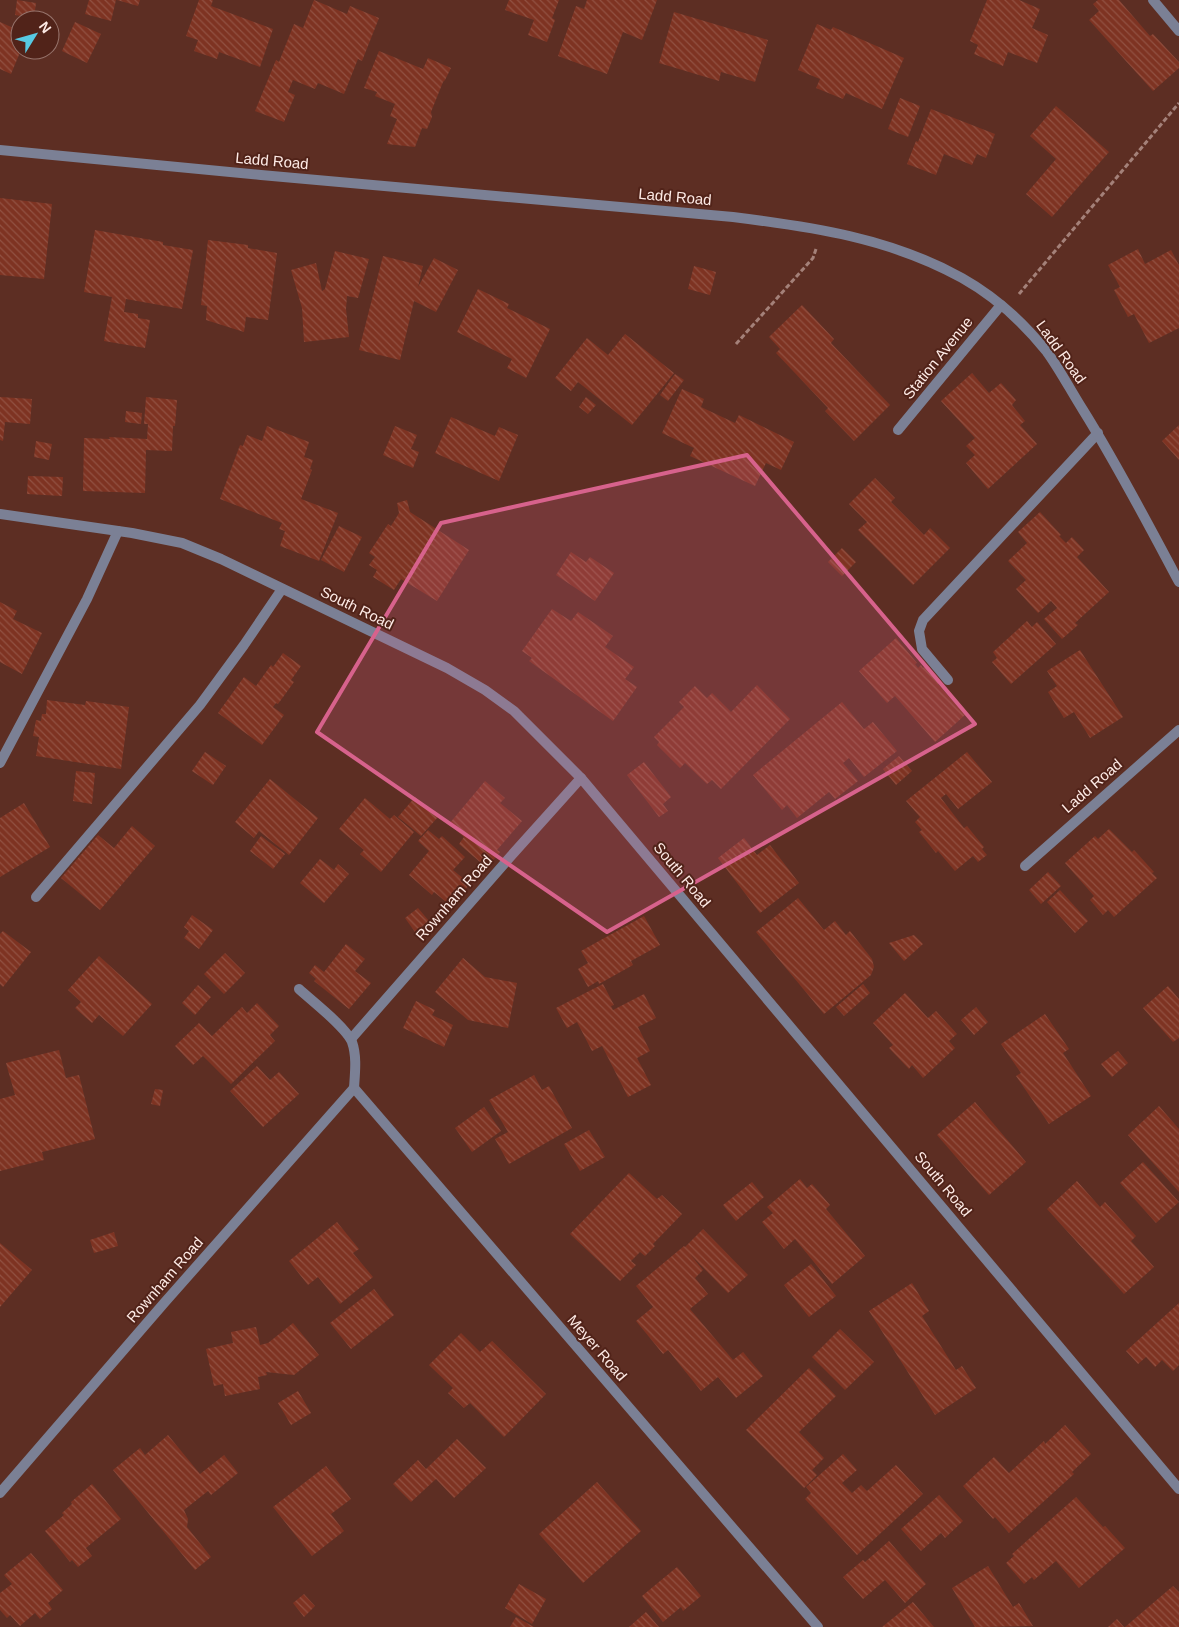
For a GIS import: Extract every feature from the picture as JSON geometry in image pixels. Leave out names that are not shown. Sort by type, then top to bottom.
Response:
[{"type":"street","points":[[1153,0],[1179,31]]},
{"type":"street","name":"Ladd Road","points":[[0,150],[261,176],[726,217],[801,226],[868,240],[925,261],[962,278],[1004,307],[1022,324],[1047,353],[1098,433],[1179,582]]},
{"type":"street","name":"Station Avenue","points":[[898,430],[1004,307]]},
{"type":"street","points":[[948,680],[922,649],[918,631],[923,620],[1098,433]]},
{"type":"street","name":"South Road","points":[[0,514],[118,531],[182,543],[447,668],[485,690],[514,711],[581,778],[1179,1490]]},
{"type":"street","points":[[0,763],[87,599],[118,531]]},
{"type":"street","points":[[36,896],[200,705],[282,589]]},
{"type":"street","name":"Ladd Road","points":[[1025,866],[1179,730]]},
{"type":"street","name":"Rownham Road","points":[[351,1039],[581,778]]},
{"type":"street","points":[[300,989],[338,1024],[351,1039],[354,1051],[354,1088]]},
{"type":"street","name":"Rownham Road","points":[[0,1493],[354,1088]]},
{"type":"street","name":"Meyer Road","points":[[354,1088],[818,1627]]},
{"type":"path","points":[[1004,307],[1179,103]]},
{"type":"path","points":[[736,344],[813,258],[824,230]]},
{"type":"highlighted area","points":[[747,455],[975,724],[607,932],[317,732],[441,523]]},
{"type":"building","points":[[17,0],[36,3],[35,10],[16,10]]},
{"type":"building","points":[[89,0],[116,0],[111,21],[85,14]]},
{"type":"building","points":[[117,0],[140,0],[138,6]]},
{"type":"building","points":[[199,0],[213,0],[211,6],[273,29],[260,67],[219,52],[217,59],[194,51],[198,40],[186,36]]},
{"type":"building","points":[[314,0],[347,14],[350,6],[379,18],[362,61],[358,59],[344,94],[318,83],[315,89],[293,80],[288,92],[295,95],[284,122],[255,111],[276,60],[279,62],[294,24],[303,28]]},
{"type":"building","points":[[509,0],[559,0],[552,18],[555,20],[547,42],[528,35],[534,20],[505,10]]},
{"type":"building","points":[[587,0],[657,0],[642,40],[623,32],[607,74],[558,56],[576,6],[584,9]]},
{"type":"building","points":[[987,0],[1019,0],[1040,9],[1032,28],[1048,35],[1037,63],[1008,52],[1003,66],[974,54],[978,45],[970,41]]},
{"type":"building","points":[[1098,0],[1119,0],[1150,36],[1153,34],[1179,62],[1179,68],[1153,91],[1089,20],[1099,11],[1093,4]]},
{"type":"building","points":[[674,12],[768,40],[755,82],[721,72],[719,81],[659,63]]},
{"type":"building","points":[[0,22],[10,26],[10,60],[17,60],[11,74],[0,69]]},
{"type":"building","points":[[75,22],[101,34],[87,63],[62,51]]},
{"type":"building","points":[[817,24],[831,30],[833,27],[904,58],[882,109],[846,93],[843,99],[816,88],[820,79],[798,70]]},
{"type":"building","points":[[379,51],[423,69],[428,58],[451,68],[431,112],[432,117],[427,129],[422,128],[415,147],[387,144],[397,119],[390,116],[395,104],[375,96],[377,92],[364,88]]},
{"type":"building","points":[[900,98],[920,106],[908,137],[888,129]]},
{"type":"building","points":[[1056,106],[1109,152],[1052,217],[1026,194],[1056,159],[1030,136]]},
{"type":"building","points":[[931,109],[995,134],[986,158],[977,154],[972,165],[944,154],[936,175],[907,164]]},
{"type":"building","points":[[0,198],[52,204],[44,279],[0,275]]},
{"type":"building","points":[[95,230],[163,242],[163,245],[193,250],[182,309],[126,299],[124,312],[138,314],[138,318],[150,320],[145,348],[104,341],[112,297],[84,292]]},
{"type":"building","points":[[208,240],[248,245],[248,248],[277,253],[268,320],[246,317],[244,332],[206,320],[207,306],[201,305]]},
{"type":"building","points":[[1138,249],[1145,264],[1171,250],[1179,265],[1179,328],[1149,343],[1134,314],[1128,317],[1114,290],[1120,287],[1108,265]]},
{"type":"building","points":[[335,251],[369,259],[358,298],[347,296],[346,309],[349,337],[304,342],[302,308],[291,270],[316,263],[322,291],[325,289]]},
{"type":"building","points":[[383,256],[423,266],[418,287],[434,258],[458,270],[436,312],[414,301],[400,360],[359,350]]},
{"type":"building","points":[[694,266],[716,272],[710,295],[688,289]]},
{"type":"building","points":[[478,289],[509,304],[507,308],[550,329],[526,378],[507,368],[512,359],[457,332]]},
{"type":"building","points":[[802,305],[834,339],[831,343],[890,405],[854,441],[825,411],[828,408],[776,353],[780,349],[769,337]]},
{"type":"building","points":[[625,334],[674,373],[632,425],[578,382],[571,391],[555,378],[587,338],[608,355]]},
{"type":"building","points":[[972,373],[989,393],[1001,383],[1016,400],[1012,405],[1025,421],[1020,425],[1037,444],[988,489],[966,463],[975,455],[966,446],[975,438],[941,401]]},
{"type":"building","points":[[675,374],[684,380],[668,401],[660,395]]},
{"type":"building","points":[[682,389],[704,399],[701,407],[735,423],[739,415],[794,442],[781,470],[766,463],[755,486],[690,456],[694,448],[662,433]]},
{"type":"building","points":[[0,397],[32,399],[30,424],[5,422],[3,441],[0,440]]},
{"type":"building","points":[[146,397],[177,400],[172,451],[146,450],[145,493],[83,491],[84,438],[147,439],[148,424],[144,424]]},
{"type":"building","points":[[586,397],[596,405],[588,414],[579,407]]},
{"type":"building","points":[[126,411],[142,413],[141,424],[125,422]]},
{"type":"building","points":[[451,417],[495,436],[499,427],[518,435],[499,481],[435,453]]},
{"type":"building","points":[[1179,425],[1179,460],[1162,441]]},
{"type":"building","points":[[267,426],[309,442],[304,457],[313,460],[310,469],[312,470],[301,499],[338,513],[319,561],[280,546],[285,531],[279,529],[282,523],[220,499],[240,445],[243,446],[247,435],[262,441]]},
{"type":"building","points":[[395,426],[417,435],[411,449],[419,452],[413,468],[383,455]]},
{"type":"building","points":[[36,441],[52,444],[49,460],[34,457]]},
{"type":"building","points":[[28,476],[63,477],[62,496],[27,494]]},
{"type":"building","points":[[875,478],[895,498],[891,502],[924,535],[930,528],[950,548],[913,585],[858,530],[867,522],[849,504]]},
{"type":"building","points":[[407,500],[410,512],[469,550],[437,601],[401,579],[394,590],[373,577],[377,570],[369,565],[375,557],[369,553],[388,524],[391,526],[399,513],[397,503]]},
{"type":"building","points":[[1040,512],[1066,543],[1072,537],[1084,550],[1077,557],[1109,592],[1075,623],[1078,625],[1062,639],[1044,619],[1057,608],[1051,601],[1038,613],[1016,589],[1026,580],[1008,561],[1027,543],[1018,532]]},
{"type":"building","points":[[339,526],[362,537],[344,572],[321,560]]},
{"type":"building","points":[[842,548],[856,562],[842,576],[828,562]]},
{"type":"building","points":[[571,552],[586,562],[590,557],[614,573],[595,601],[556,575]]},
{"type":"building","points":[[0,602],[17,611],[13,619],[42,633],[22,674],[0,662]]},
{"type":"building","points":[[552,609],[571,621],[578,612],[613,636],[605,647],[634,667],[625,679],[637,687],[613,721],[529,661],[532,658],[522,651]]},
{"type":"building","points":[[1027,621],[1032,627],[1037,622],[1056,644],[1011,684],[992,662],[997,658],[993,652]]},
{"type":"building","points":[[896,638],[917,663],[915,664],[918,668],[921,665],[923,668],[925,666],[965,715],[935,742],[895,696],[887,703],[859,671]]},
{"type":"building","points":[[1080,650],[1123,717],[1090,738],[1074,712],[1064,718],[1048,692],[1057,686],[1047,671]]},
{"type":"building","points":[[283,653],[301,666],[291,680],[294,682],[278,704],[276,703],[273,707],[284,715],[262,745],[218,713],[244,677],[256,686],[271,665],[273,667]]},
{"type":"building","points":[[757,685],[790,719],[721,789],[712,780],[707,784],[685,763],[680,768],[657,745],[659,742],[654,737],[684,707],[679,702],[695,686],[707,698],[712,693],[731,712]]},
{"type":"building","points":[[47,700],[85,705],[86,701],[129,707],[121,769],[36,756],[39,737],[33,736],[36,720],[41,721],[42,714],[46,714]]},
{"type":"building","points":[[842,702],[864,729],[873,722],[897,751],[864,777],[849,758],[843,763],[858,781],[835,799],[829,792],[797,818],[787,805],[782,810],[753,775]]},
{"type":"building","points":[[205,752],[226,766],[213,785],[192,771]]},
{"type":"building","points":[[967,752],[992,782],[958,809],[946,794],[941,798],[964,828],[967,826],[984,847],[982,849],[987,855],[978,862],[973,856],[955,871],[938,851],[936,853],[919,832],[922,830],[915,822],[920,817],[906,801]]},
{"type":"building","points":[[899,756],[912,771],[896,785],[883,769]]},
{"type":"building","points":[[644,762],[671,797],[663,804],[668,811],[659,817],[627,775]]},
{"type":"building","points":[[76,771],[95,773],[92,804],[73,801]]},
{"type":"building","points":[[270,779],[318,818],[289,855],[259,831],[254,838],[235,822]]},
{"type":"building","points":[[485,781],[505,798],[500,803],[522,821],[497,850],[500,852],[487,868],[459,844],[464,837],[449,824]]},
{"type":"building","points":[[415,797],[438,817],[421,836],[398,817]]},
{"type":"building","points":[[365,798],[390,819],[394,815],[414,832],[381,872],[360,854],[364,850],[339,829]]},
{"type":"building","points":[[24,803],[50,847],[0,877],[0,818]]},
{"type":"building","points":[[132,826],[155,846],[100,910],[61,878],[98,835],[114,848]]},
{"type":"building","points":[[1109,829],[1132,852],[1134,850],[1157,878],[1114,917],[1108,910],[1103,915],[1090,900],[1094,896],[1065,863],[1095,836],[1098,839]]},
{"type":"building","points":[[428,830],[439,839],[442,836],[465,857],[453,870],[470,884],[451,906],[434,892],[432,895],[409,875],[429,851],[418,841]]},
{"type":"building","points":[[261,836],[285,854],[273,869],[250,851]]},
{"type":"building","points":[[744,838],[757,855],[770,845],[799,883],[760,913],[718,858]]},
{"type":"building","points":[[320,859],[334,870],[338,864],[349,874],[324,903],[300,883]]},
{"type":"building","points":[[1048,872],[1061,886],[1041,904],[1029,890]]},
{"type":"building","points":[[1060,890],[1088,921],[1075,933],[1047,902]]},
{"type":"building","points":[[798,898],[824,930],[835,921],[846,935],[850,931],[872,959],[874,967],[871,975],[824,1014],[756,932]]},
{"type":"building","points":[[418,908],[429,921],[415,932],[405,918]]},
{"type":"building","points":[[192,915],[213,930],[199,949],[184,938],[189,931],[184,927]]},
{"type":"building","points":[[644,916],[660,945],[631,961],[633,965],[599,984],[598,981],[588,987],[578,969],[588,963],[581,951]]},
{"type":"building","points":[[3,931],[31,952],[3,987],[0,984],[0,934]]},
{"type":"building","points":[[914,935],[923,944],[904,961],[889,943]]},
{"type":"building","points":[[346,944],[365,959],[355,971],[371,983],[349,1009],[314,981],[316,979],[309,973],[315,965],[324,972]]},
{"type":"building","points":[[225,953],[245,973],[224,994],[204,974]]},
{"type":"building","points":[[99,956],[152,1004],[123,1036],[99,1015],[92,1023],[75,1008],[81,1002],[68,990]]},
{"type":"building","points":[[463,958],[485,977],[517,983],[508,1028],[468,1020],[435,992]]},
{"type":"building","points":[[603,984],[614,1005],[611,1006],[613,1010],[644,994],[656,1018],[638,1027],[650,1051],[637,1058],[651,1085],[628,1097],[602,1046],[592,1051],[577,1022],[567,1028],[556,1008]]},
{"type":"building","points":[[863,984],[870,993],[844,1016],[836,1007]]},
{"type":"building","points":[[198,985],[211,997],[195,1015],[182,1003]]},
{"type":"building","points":[[1168,986],[1179,999],[1179,1038],[1173,1042],[1143,1008]]},
{"type":"building","points":[[905,993],[928,1018],[936,1011],[957,1034],[949,1041],[955,1048],[923,1078],[912,1065],[909,1069],[889,1048],[893,1045],[873,1023]]},
{"type":"building","points":[[416,1001],[435,1010],[432,1015],[453,1025],[444,1047],[403,1028]]},
{"type":"building","points":[[257,1003],[279,1026],[270,1035],[275,1041],[231,1084],[203,1056],[193,1065],[175,1046],[199,1023],[212,1036],[242,1007],[247,1013]]},
{"type":"building","points":[[976,1007],[988,1022],[974,1035],[961,1020]]},
{"type":"building","points":[[1045,1014],[1069,1049],[1063,1053],[1091,1096],[1049,1124],[1016,1076],[1021,1073],[1001,1044]]},
{"type":"building","points":[[59,1050],[66,1078],[79,1075],[95,1139],[42,1152],[44,1160],[0,1171],[0,1099],[15,1095],[6,1063]]},
{"type":"building","points":[[1118,1051],[1128,1063],[1112,1077],[1101,1064]]},
{"type":"building","points":[[257,1066],[270,1080],[279,1072],[299,1094],[263,1127],[230,1091]]},
{"type":"building","points":[[534,1075],[542,1090],[549,1086],[572,1128],[509,1164],[495,1139],[508,1132],[489,1100]]},
{"type":"building","points":[[155,1089],[163,1090],[160,1106],[151,1104]]},
{"type":"building","points":[[975,1102],[1026,1162],[989,1195],[937,1135]]},
{"type":"building","points":[[1159,1106],[1179,1129],[1179,1192],[1128,1135]]},
{"type":"building","points":[[484,1107],[501,1131],[472,1152],[455,1128]]},
{"type":"building","points":[[589,1130],[605,1157],[580,1171],[564,1144]]},
{"type":"building","points":[[1143,1162],[1179,1202],[1156,1223],[1120,1183]]},
{"type":"building","points":[[629,1173],[657,1199],[662,1195],[682,1214],[653,1244],[655,1246],[645,1256],[640,1252],[631,1261],[636,1265],[620,1281],[570,1234]]},
{"type":"building","points":[[800,1179],[807,1188],[812,1184],[830,1205],[826,1209],[865,1256],[832,1284],[795,1239],[784,1249],[762,1222],[773,1213],[767,1207]]},
{"type":"building","points":[[1077,1181],[1100,1207],[1105,1202],[1136,1236],[1131,1241],[1154,1267],[1124,1294],[1047,1209]]},
{"type":"building","points":[[752,1182],[764,1197],[736,1221],[723,1205]]},
{"type":"building","points":[[337,1222],[359,1249],[353,1253],[373,1277],[340,1304],[318,1277],[308,1285],[289,1261]]},
{"type":"building","points":[[703,1229],[748,1275],[728,1293],[690,1254],[703,1270],[695,1278],[708,1294],[690,1309],[733,1360],[743,1352],[763,1376],[736,1398],[718,1377],[701,1391],[668,1350],[663,1354],[636,1321],[653,1307],[636,1286],[685,1247]]},
{"type":"building","points":[[114,1232],[118,1246],[94,1253],[90,1240]]},
{"type":"building","points":[[0,1243],[32,1270],[0,1307]]},
{"type":"building","points":[[811,1264],[836,1296],[809,1317],[784,1285]]},
{"type":"building","points":[[912,1283],[929,1311],[922,1316],[956,1370],[962,1366],[976,1388],[935,1415],[869,1311]]},
{"type":"building","points":[[374,1289],[394,1315],[351,1349],[330,1323]]},
{"type":"building","points":[[1179,1303],[1179,1365],[1173,1371],[1162,1360],[1155,1367],[1146,1357],[1138,1364],[1126,1351]]},
{"type":"building","points":[[293,1323],[319,1355],[294,1375],[266,1372],[267,1375],[258,1377],[260,1389],[225,1396],[223,1384],[214,1386],[206,1349],[233,1343],[231,1332],[256,1327],[260,1345],[268,1343]]},
{"type":"building","points":[[840,1329],[874,1362],[845,1390],[812,1357]]},
{"type":"building","points":[[461,1333],[480,1352],[492,1341],[546,1394],[504,1437],[470,1403],[464,1408],[448,1393],[453,1388],[429,1365]]},
{"type":"building","points":[[809,1368],[836,1396],[799,1432],[824,1458],[812,1470],[817,1475],[804,1488],[746,1430]]},
{"type":"building","points":[[298,1391],[311,1413],[291,1425],[278,1403]]},
{"type":"building","points":[[1065,1425],[1091,1454],[1072,1472],[1074,1474],[1009,1533],[995,1517],[993,1519],[963,1486],[994,1457],[1009,1473],[1044,1441],[1045,1444]]},
{"type":"building","points":[[168,1435],[200,1474],[224,1455],[238,1473],[211,1495],[208,1491],[184,1510],[188,1519],[187,1527],[211,1557],[195,1570],[113,1470],[140,1448],[145,1455]]},
{"type":"building","points":[[457,1439],[486,1468],[454,1498],[436,1479],[411,1502],[393,1484],[418,1460],[426,1469]]},
{"type":"building","points":[[843,1454],[857,1470],[842,1483],[852,1493],[861,1485],[867,1491],[896,1465],[923,1494],[857,1555],[805,1499],[811,1493],[806,1487]]},
{"type":"building","points":[[326,1466],[351,1499],[331,1514],[344,1531],[312,1556],[273,1507]]},
{"type":"building","points":[[597,1482],[641,1531],[583,1583],[539,1534]]},
{"type":"building","points":[[92,1484],[121,1519],[86,1548],[92,1556],[78,1567],[72,1560],[70,1562],[45,1531],[64,1515],[62,1513],[72,1504],[71,1502]]},
{"type":"building","points":[[939,1495],[963,1521],[945,1538],[941,1533],[921,1551],[901,1529]]},
{"type":"building","points":[[1076,1497],[1125,1548],[1079,1588],[1056,1561],[1034,1580],[1032,1577],[1024,1584],[1006,1563],[1014,1556],[1012,1554]]},
{"type":"building","points":[[889,1541],[926,1584],[905,1603],[885,1580],[863,1599],[843,1577],[863,1560],[865,1562]]},
{"type":"building","points":[[31,1553],[63,1590],[48,1603],[52,1609],[40,1619],[35,1613],[20,1626],[10,1615],[7,1618],[0,1610],[0,1593],[12,1584],[4,1575]]},
{"type":"building","points":[[988,1566],[1013,1607],[1019,1603],[1033,1626],[975,1627],[952,1588]]},
{"type":"building","points":[[677,1567],[701,1596],[683,1611],[681,1607],[663,1622],[642,1596]]},
{"type":"building","points":[[519,1584],[546,1599],[532,1624],[505,1608]]},
{"type":"building","points":[[1173,1586],[1179,1592],[1179,1627],[1125,1627]]},
{"type":"building","points":[[304,1594],[315,1606],[304,1617],[293,1603]]},
{"type":"building","points":[[913,1602],[934,1627],[882,1627]]},
{"type":"building","points":[[646,1612],[659,1627],[629,1627]]},
{"type":"building","points":[[516,1617],[534,1627],[510,1627]]},
{"type":"building","points":[[1117,1619],[1124,1627],[1108,1627]]}]
